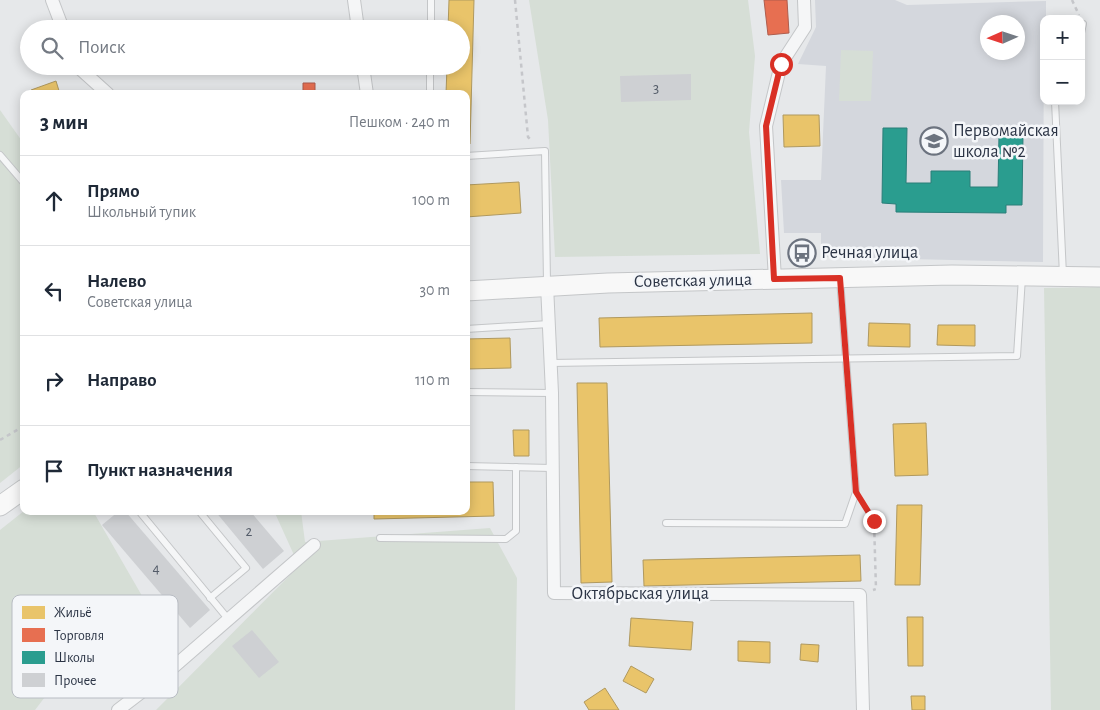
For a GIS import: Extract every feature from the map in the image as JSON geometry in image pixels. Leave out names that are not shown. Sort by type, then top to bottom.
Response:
[{"type":"main road","name":"Советская улица","points":[[470,291],[547,285],[774,279],[1100,277]]},
{"type":"main road","points":[[0,506],[20,492]]},
{"type":"street","points":[[52,0],[59,20]]},
{"type":"street","points":[[354,0],[357,20]]},
{"type":"street","points":[[774,279],[766,126],[781,64],[804,26],[804,0]]},
{"type":"street","points":[[87,75],[104,90]]},
{"type":"street","points":[[364,75],[366,90]]},
{"type":"street","name":"Октябрьская улица","points":[[547,285],[552,393],[554,593],[860,596]]},
{"type":"street","points":[[178,663],[314,545]]},
{"type":"street","points":[[860,596],[862,710]]},
{"type":"street","points":[[118,710],[134,698]]},
{"type":"lane","points":[[431,0],[431,20]]},
{"type":"lane","points":[[430,75],[430,90]]},
{"type":"lane","points":[[1055,105],[1063,276]]},
{"type":"lane","points":[[470,156],[545,151],[547,285]]},
{"type":"lane","points":[[0,156],[20,178]]},
{"type":"lane","points":[[550,363],[1017,356],[1022,276]]},
{"type":"lane","points":[[666,523],[845,524],[856,492],[840,278]]},
{"type":"lane","points":[[470,329],[549,324]]},
{"type":"lane","points":[[470,392],[552,393]]},
{"type":"lane","points":[[470,466],[552,468]]},
{"type":"lane","points":[[380,538],[506,540],[516,531],[516,467]]},
{"type":"lane","points":[[142,515],[229,620]]},
{"type":"lane","points":[[202,515],[246,568],[210,598]]},
{"type":"path","points":[[515,0],[528,137],[545,151]]},
{"type":"path","points":[[1072,0],[1079,15]]},
{"type":"path","points":[[0,440],[20,428]]},
{"type":"path","points":[[856,492],[874,521],[876,589],[860,596]]},
{"type":"shaded area","points":[[529,0],[748,0],[755,56],[749,132],[760,254],[555,257],[548,120]]},
{"type":"shaded area","name":"Первомайская школа №2","points":[[815,0],[895,0],[907,5],[1046,1],[1046,15],[1040,15],[1040,105],[1044,105],[1043,262],[821,257],[821,233],[784,233],[781,180],[821,180],[826,66],[798,64],[816,27]]},
{"type":"shaded area","points":[[841,50],[873,51],[871,101],[839,101]]},
{"type":"shaded area","points":[[0,110],[20,138],[20,467],[0,483]]},
{"type":"shaded area","points":[[1100,287],[1100,710],[1051,710],[1044,288]]},
{"type":"shaded area","points":[[20,514],[95,515],[142,595],[12,595],[12,698],[44,698],[35,710],[0,710],[0,530]]},
{"type":"shaded area","points":[[276,515],[302,515],[305,542],[490,528],[517,578],[515,710],[156,710],[168,698],[178,698],[178,688],[299,566]]},
{"type":"building: Жильё","points":[[449,0],[474,0],[470,144],[470,90],[446,90],[447,75],[470,75],[470,20],[448,20]]},
{"type":"building: Жильё","points":[[56,81],[59,90],[31,90]]},
{"type":"building: Жильё","points":[[783,115],[819,115],[820,146],[784,147]]},
{"type":"building: Жильё","points":[[519,182],[521,213],[470,217],[470,185]]},
{"type":"building: Жильё","points":[[812,313],[812,343],[600,347],[599,318]]},
{"type":"building: Жильё","points":[[869,323],[910,324],[910,347],[868,346]]},
{"type":"building: Жильё","points":[[938,325],[975,325],[975,346],[937,345]]},
{"type":"building: Жильё","points":[[510,338],[511,368],[470,369],[470,339]]},
{"type":"building: Жильё","points":[[577,383],[607,383],[612,582],[581,583]]},
{"type":"building: Жильё","points":[[926,423],[928,475],[895,476],[893,424]]},
{"type":"building: Жильё","points":[[513,430],[529,430],[529,456],[514,456]]},
{"type":"building: Жильё","points":[[470,482],[493,482],[494,516],[374,519],[374,515],[470,515]]},
{"type":"building: Жильё","points":[[897,505],[922,505],[920,585],[895,585]]},
{"type":"building: Жильё","points":[[860,555],[861,581],[644,586],[643,560]]},
{"type":"building: Жильё","points":[[907,617],[923,617],[923,666],[908,666]]},
{"type":"building: Жильё","points":[[631,618],[693,622],[691,650],[629,646]]},
{"type":"building: Жильё","points":[[738,641],[770,642],[770,663],[738,661]]},
{"type":"building: Жильё","points":[[801,644],[819,645],[818,662],[800,660]]},
{"type":"building: Жильё","points":[[631,666],[654,679],[646,693],[623,681]]},
{"type":"building: Жильё","points":[[605,688],[619,710],[589,710],[584,702]]},
{"type":"building: Жильё","points":[[911,696],[925,696],[925,710],[912,710]]},
{"type":"building: Торговля","points":[[764,0],[787,0],[789,33],[768,35]]},
{"type":"building: Торговля","points":[[303,83],[315,83],[315,90],[303,90]]},
{"type":"building: Школы","points":[[883,128],[907,128],[906,183],[931,183],[931,171],[970,171],[970,187],[998,187],[999,135],[1023,135],[1022,205],[1006,205],[1006,213],[896,212],[896,204],[882,203]]},
{"type":"building: Прочее","points":[[691,74],[691,100],[621,102],[620,76]]},
{"type":"building: Прочее","points":[[114,515],[128,515],[210,610],[190,628],[178,614],[178,595],[162,595],[102,525]]},
{"type":"building: Прочее","points":[[218,515],[253,515],[284,551],[263,569]]},
{"type":"building: Прочее","points":[[252,630],[279,662],[259,678],[232,646]]},
{"type":"place","name":"Первомайская школа №2","points":[[934,141]]},
{"type":"place","name":"Речная улица","points":[[802,253]]},
{"type":"route","points":[[781,64],[766,126],[774,279],[840,278],[856,492],[874,521]]}]
